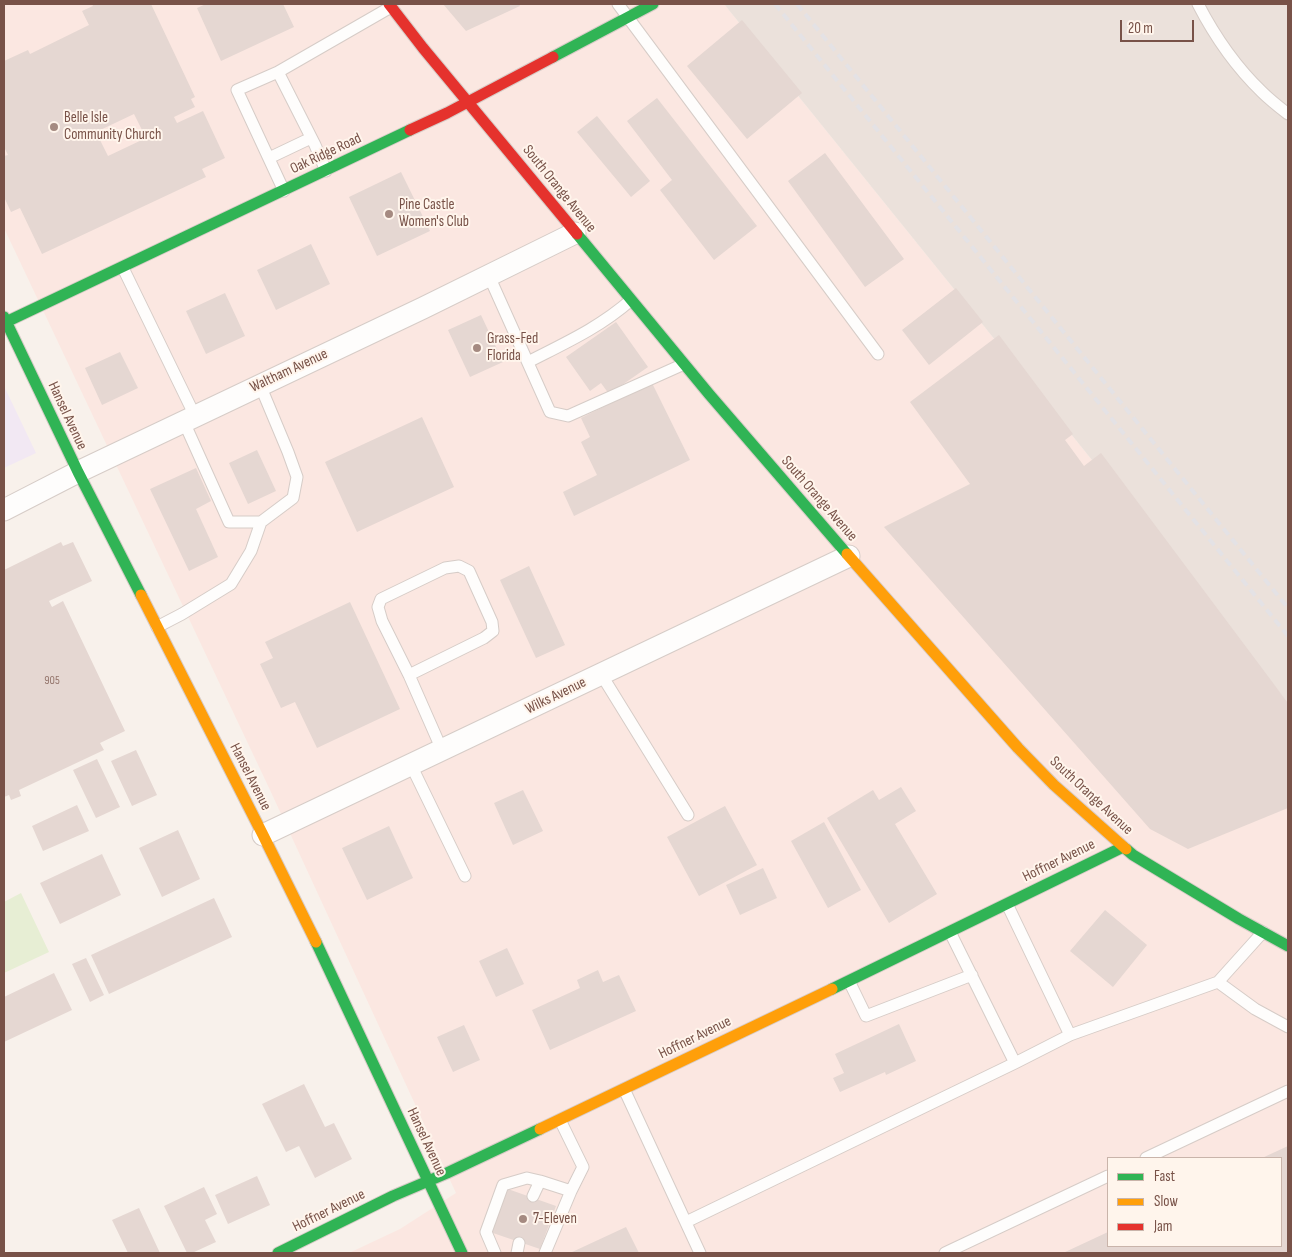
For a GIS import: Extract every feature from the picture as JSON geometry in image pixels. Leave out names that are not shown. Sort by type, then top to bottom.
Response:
[{"type":"main road","name":"Oak Ridge Road","points":[[5,320],[123,268],[447,113],[653,4]]},
{"type":"main road","name":"South Orange Avenue","points":[[390,5],[684,364],[778,475],[1018,748],[1054,785],[1133,855],[1239,919],[1288,946]]},
{"type":"main road","name":"Hansel Avenue","points":[[5,320],[78,472],[322,955],[462,1253]]},
{"type":"main road","name":"Hoffner Avenue","points":[[278,1253],[393,1196],[428,1182],[560,1120],[1123,847]]},
{"type":"street","name":"Waltham Avenue","points":[[4,510],[78,472],[575,233]]},
{"type":"street","name":"Wilks Avenue","points":[[263,835],[849,556]]},
{"type":"lane","points":[[618,4],[878,354]]},
{"type":"lane","points":[[1198,4],[1207,22],[1227,52],[1261,91],[1288,114]]},
{"type":"lane","points":[[284,191],[237,90],[278,72],[390,5]]},
{"type":"lane","points":[[278,72],[326,171]]},
{"type":"lane","points":[[269,158],[311,138]]},
{"type":"lane","points":[[123,268],[190,419],[229,522],[261,522]]},
{"type":"lane","points":[[489,276],[550,412],[568,416],[684,364]]},
{"type":"lane","points":[[528,362],[592,329],[614,315],[631,300]]},
{"type":"lane","points":[[157,627],[231,584],[251,551],[261,522],[292,498],[296,477],[288,452],[260,386]]},
{"type":"lane","points":[[409,675],[484,638],[493,631],[492,622],[469,571],[458,566],[445,568],[381,599],[378,607],[382,622],[409,675],[442,750]]},
{"type":"lane","points":[[602,674],[688,815]]},
{"type":"lane","points":[[411,765],[465,876]]},
{"type":"lane","points":[[1007,904],[1070,1035]]},
{"type":"lane","points":[[950,932],[1015,1062]]},
{"type":"lane","points":[[686,1222],[1070,1035],[1218,982],[1263,932]]},
{"type":"lane","points":[[849,981],[866,1016],[972,976]]},
{"type":"lane","points":[[1218,982],[1255,1009],[1288,1027]]},
{"type":"lane","points":[[624,1089],[700,1253]]},
{"type":"lane","points":[[1148,1157],[1288,1091]]},
{"type":"lane","points":[[545,1253],[583,1167],[560,1120]]},
{"type":"lane","points":[[945,1253],[1107,1176]]},
{"type":"lane","points":[[495,1253],[486,1232],[503,1185],[526,1178],[571,1191]]},
{"type":"lane","points":[[534,1196],[540,1181]]},
{"type":"shaded area","points":[[4,4],[724,4],[1288,703],[1288,1253],[349,1253],[400,1229],[456,1193],[270,790],[4,228]]},
{"type":"shaded area","points":[[724,4],[1288,4],[1288,703]]},
{"type":"shaded area","points":[[4,386],[36,453],[4,468]]},
{"type":"green space","points":[[21,893],[49,952],[4,973],[4,902]]},
{"type":"building","name":"Belle Isle Community Church","points":[[92,4],[151,4],[195,97],[191,99],[195,107],[174,117],[177,123],[203,111],[225,158],[202,169],[206,177],[42,254],[20,208],[11,212],[4,197],[4,156],[8,155],[4,147],[4,61],[28,50],[30,54],[89,25],[82,11],[93,6]],"holes":[[[134,114],[146,138],[108,156],[96,132]]]},
{"type":"building","points":[[206,4],[283,4],[294,27],[221,61],[197,8]]},
{"type":"building","points":[[443,4],[519,4],[520,6],[466,31]]},
{"type":"building","points":[[742,20],[802,93],[747,139],[687,66]]},
{"type":"building","points":[[657,98],[757,226],[714,260],[660,190],[672,180],[627,121]]},
{"type":"building","points":[[597,116],[650,181],[631,197],[577,132]]},
{"type":"building","points":[[825,153],[904,259],[865,287],[788,181]]},
{"type":"building","name":"Pine Castle Women's Club","points":[[401,172],[430,231],[377,256],[349,197]]},
{"type":"building","points":[[311,244],[330,284],[276,310],[257,270]]},
{"type":"building","points":[[956,288],[983,322],[929,365],[902,330]]},
{"type":"building","points":[[225,293],[245,336],[206,354],[186,311]]},
{"type":"building","points":[[481,315],[503,362],[470,377],[448,330]]},
{"type":"building","points":[[616,322],[648,367],[609,394],[601,383],[590,391],[566,357]]},
{"type":"building","points":[[999,335],[1073,434],[1065,440],[1084,466],[1101,453],[1288,703],[1288,808],[1188,849],[1150,829],[884,527],[970,484],[910,402]]},
{"type":"building","points":[[120,352],[138,388],[102,405],[85,368]]},
{"type":"building","points":[[652,383],[690,460],[574,516],[563,492],[597,475],[581,442],[590,437],[581,418]]},
{"type":"building","points":[[422,417],[454,487],[357,532],[325,462]]},
{"type":"building","points":[[257,450],[276,491],[248,504],[229,463]]},
{"type":"building","points":[[196,468],[211,501],[196,509],[218,557],[189,571],[150,489]]},
{"type":"building","points":[[61,542],[63,546],[73,542],[92,581],[49,601],[52,607],[63,601],[125,731],[100,743],[104,750],[19,790],[21,796],[11,800],[9,795],[4,797],[4,570]]},
{"type":"building","points":[[529,566],[565,645],[536,658],[500,580]]},
{"type":"building","points":[[350,602],[400,709],[317,748],[295,702],[281,708],[260,664],[273,658],[265,642]]},
{"type":"building","points":[[136,750],[157,795],[132,806],[111,761]]},
{"type":"building","points":[[97,759],[120,807],[96,818],[73,770]]},
{"type":"building","points":[[901,787],[916,811],[895,824],[937,894],[889,923],[827,818],[873,790],[879,800]]},
{"type":"building","points":[[523,790],[543,831],[513,845],[494,803]]},
{"type":"building","points":[[77,805],[89,831],[43,851],[32,826]]},
{"type":"building","points":[[725,806],[757,865],[699,896],[667,837]]},
{"type":"building","points":[[824,822],[861,890],[828,908],[791,841]]},
{"type":"building","points":[[389,826],[413,878],[367,900],[342,848]]},
{"type":"building","points":[[178,830],[200,879],[162,897],[139,848]]},
{"type":"building","points":[[102,854],[121,895],[60,924],[40,883]]},
{"type":"building","points":[[763,868],[777,898],[740,915],[726,885]]},
{"type":"building","points":[[214,898],[232,937],[109,994],[91,955]]},
{"type":"building","points":[[1105,910],[1147,945],[1113,987],[1070,951]]},
{"type":"building","points":[[507,948],[524,984],[496,997],[479,961]]},
{"type":"building","points":[[86,958],[104,995],[90,1002],[72,964]]},
{"type":"building","points":[[598,970],[603,982],[619,975],[636,1011],[550,1050],[532,1010],[580,988],[577,980]]},
{"type":"building","points":[[54,973],[72,1010],[4,1042],[4,997]]},
{"type":"building","points":[[899,1024],[916,1061],[886,1075],[885,1072],[840,1092],[833,1078],[844,1073],[835,1054]]},
{"type":"building","points":[[464,1025],[480,1060],[453,1072],[437,1037]]},
{"type":"building","points":[[304,1084],[325,1127],[334,1123],[352,1159],[315,1178],[299,1146],[286,1152],[262,1104]]},
{"type":"building","points":[[1288,1146],[1288,1253],[1063,1253],[1107,1232],[1107,1247],[1282,1247],[1282,1157],[1264,1157]]},
{"type":"building","points":[[257,1176],[270,1205],[228,1224],[215,1195]]},
{"type":"building","points":[[204,1187],[217,1214],[205,1220],[216,1242],[192,1253],[187,1253],[164,1206]]},
{"type":"building","points":[[505,1188],[556,1206],[540,1249],[490,1232]]},
{"type":"building","points":[[139,1208],[160,1253],[128,1253],[112,1220]]},
{"type":"building","points":[[626,1227],[639,1253],[570,1253]]},
{"type":"railway","points":[[775,4],[1288,636]]},
{"type":"railway","points":[[797,4],[1288,608]]},
{"type":"traffic: fast","points":[[553,57],[653,4]]},
{"type":"traffic: fast","points":[[6,322],[410,130]]},
{"type":"traffic: fast","points":[[577,234],[709,394],[847,554]]},
{"type":"traffic: fast","points":[[4,317],[78,472],[141,595]]},
{"type":"traffic: fast","points":[[832,989],[1123,847]]},
{"type":"traffic: fast","points":[[1126,849],[1239,919],[1288,946]]},
{"type":"traffic: fast","points":[[316,942],[462,1253]]},
{"type":"traffic: fast","points":[[278,1253],[393,1196],[540,1129]]},
{"type":"traffic: slow","points":[[847,554],[1018,748],[1054,785],[1126,849]]},
{"type":"traffic: slow","points":[[141,595],[316,942]]},
{"type":"traffic: slow","points":[[540,1129],[832,989]]},
{"type":"traffic: jam","points":[[389,4],[423,48],[577,234]]},
{"type":"traffic: jam","points":[[410,130],[447,113],[553,57]]},
{"type":"place","name":"Belle Isle Community Church","points":[[54,127]]},
{"type":"place","name":"Pine Castle Women's Club","points":[[389,214]]},
{"type":"place","name":"Grass-Fed Florida","points":[[477,348]]},
{"type":"place","name":"7-Eleven","points":[[523,1219]]}]
